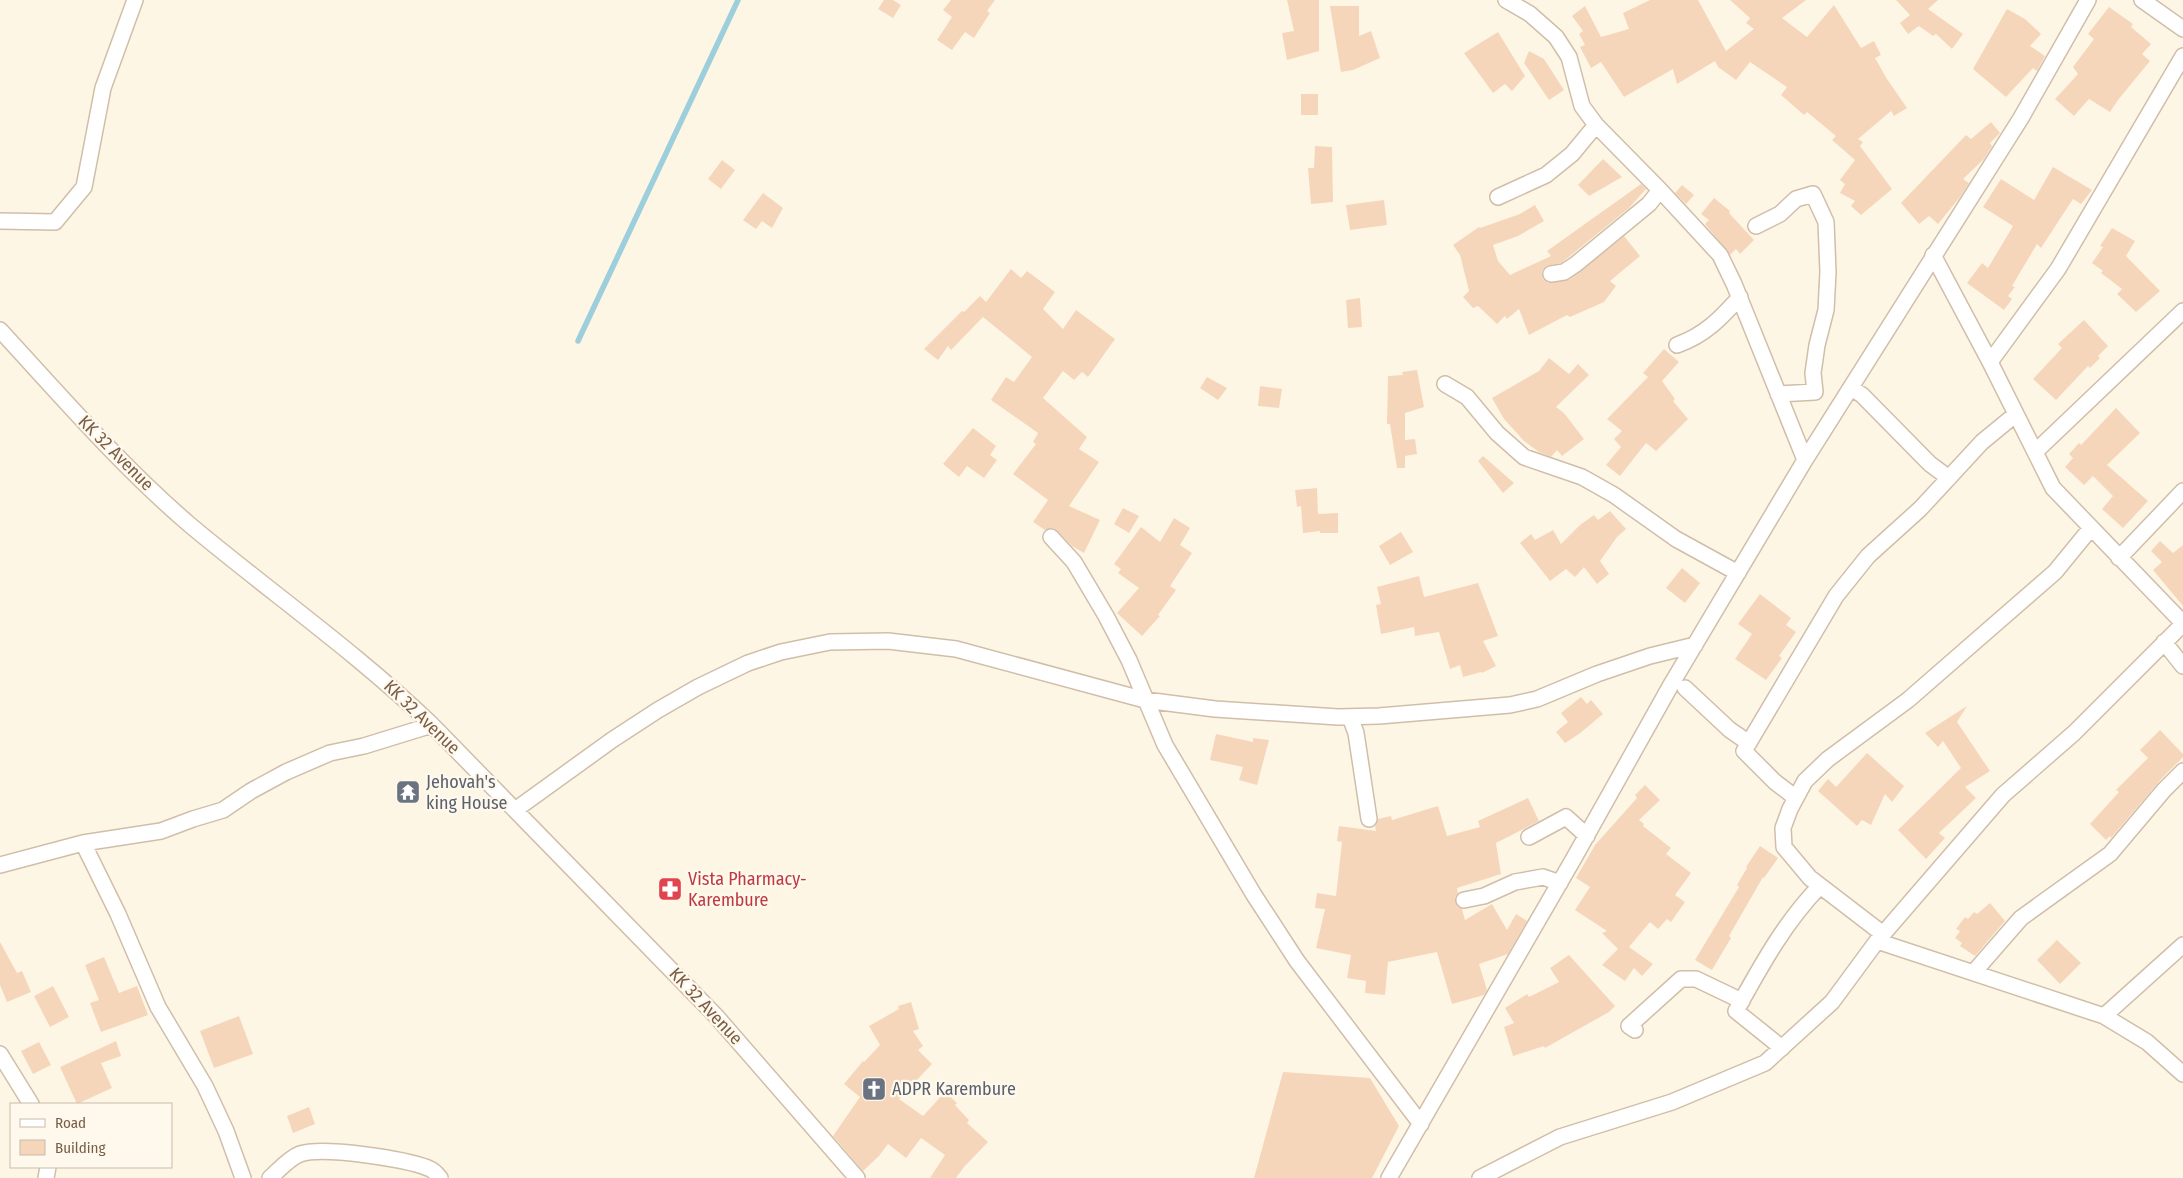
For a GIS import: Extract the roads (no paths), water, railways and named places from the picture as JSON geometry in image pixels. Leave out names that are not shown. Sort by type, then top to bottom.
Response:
[{"type":"street","points":[[0,221],[55,222],[84,187],[104,88],[135,0]]},
{"type":"street","points":[[1506,0],[1530,14],[1556,37],[1569,57],[1582,106],[1596,125],[1720,255],[1740,297],[1805,460]]},
{"type":"street","points":[[1389,1178],[1738,572],[1805,460],[2021,118],[2088,0]]},
{"type":"street","points":[[2142,0],[2183,29]]},
{"type":"street","points":[[1990,362],[2058,269],[2183,56]]},
{"type":"street","points":[[1498,197],[1546,175],[1572,154],[1596,125]]},
{"type":"street","points":[[1551,274],[1564,272],[1576,264],[1649,204],[1660,190]]},
{"type":"street","points":[[1756,226],[1780,214],[1796,199],[1813,194],[1826,222],[1828,272],[1826,310],[1817,345],[1813,373],[1815,392],[1778,394]]},
{"type":"street","points":[[1480,1178],[1560,1137],[1672,1102],[1765,1063],[1832,1002],[1880,937],[2003,795],[2074,733],[2183,623],[2053,488],[1990,362],[1933,255]]},
{"type":"street","points":[[1677,346],[1697,338],[1716,322],[1740,297]]},
{"type":"street","points":[[2035,452],[2183,311]]},
{"type":"street","name":"KK 32 Avenue","points":[[0,330],[105,444],[189,524],[389,684],[432,725],[716,1016],[857,1178]]},
{"type":"street","points":[[1445,384],[1467,397],[1497,433],[1524,457],[1582,477],[1614,495],[1676,539],[1738,572]]},
{"type":"street","points":[[1851,388],[1862,396],[1930,464],[1949,478]]},
{"type":"street","points":[[1796,798],[1775,782],[1744,751],[1836,596],[1868,556],[1920,509],[1982,442],[2016,414]]},
{"type":"street","points":[[2119,558],[2183,491]]},
{"type":"street","points":[[2091,528],[2054,572],[1908,700],[1828,759],[1805,781],[1783,828],[1784,847],[1810,878],[1880,937],[1974,972],[2104,1016],[2147,1042],[2183,1074]]},
{"type":"street","points":[[1051,537],[1074,562],[1102,608],[1129,660],[1165,745],[1259,904],[1297,961],[1420,1124]]},
{"type":"street","points":[[515,810],[612,740],[698,687],[748,663],[781,652],[822,643],[888,641],[956,649],[1145,700],[1215,709],[1301,716],[1350,717],[1462,709],[1528,701],[1650,656],[1695,645]]},
{"type":"street","points":[[2164,642],[2183,666]]},
{"type":"street","points":[[1685,688],[1730,730],[1749,744]]},
{"type":"street","points":[[1350,717],[1356,733],[1369,819]]},
{"type":"street","points":[[0,865],[83,843],[161,831],[223,810],[286,772],[330,753],[364,746],[432,725]]},
{"type":"street","points":[[1974,972],[2020,918],[2110,854],[2164,790],[2183,771]]},
{"type":"street","points":[[1529,837],[1566,816],[1587,836]]},
{"type":"street","points":[[83,843],[118,914],[158,1007],[205,1086],[226,1131],[243,1178]]},
{"type":"street","points":[[1464,900],[1484,896],[1516,882],[1542,877],[1560,883]]},
{"type":"street","points":[[1782,1048],[1736,1011],[1798,908],[1820,886]]},
{"type":"street","points":[[2104,1016],[2183,945]]},
{"type":"street","points":[[1635,1030],[1629,1026],[1681,979],[1696,979],[1742,1000]]},
{"type":"street","points":[[0,1054],[30,1103]]},
{"type":"street","points":[[270,1178],[298,1155],[316,1151],[334,1151],[414,1164],[434,1171],[440,1178]]},
{"type":"waterway","points":[[578,341],[738,0]]},
{"type":"place","name":"Jehovah's king House","points":[[408,792]]},
{"type":"place","name":"Vista Pharmacy- Karembure","points":[[670,889]]},
{"type":"place","name":"ADPR Karembure","points":[[874,1089]]}]
